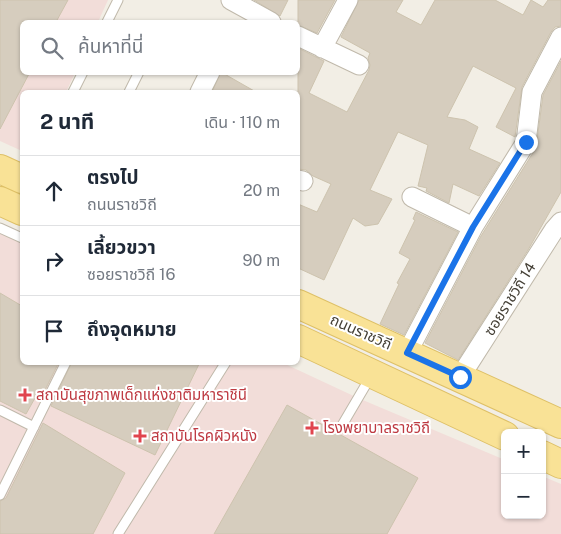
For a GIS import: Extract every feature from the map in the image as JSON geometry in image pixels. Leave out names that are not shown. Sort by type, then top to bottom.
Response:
[{"type":"main road","points":[[0,169],[20,178]]},
{"type":"main road","points":[[0,201],[20,210]]},
{"type":"main road","name":"ถนนราชวิถี","points":[[300,305],[561,424]]},
{"type":"main road","points":[[300,340],[501,434]]},
{"type":"main road","points":[[546,457],[561,464]]},
{"type":"street","points":[[322,48],[348,0]]},
{"type":"street","points":[[238,7],[267,20]]},
{"type":"street","points":[[300,37],[359,65]]},
{"type":"street","points":[[407,353],[473,227],[526,142],[532,92],[561,37]]},
{"type":"street","points":[[201,90],[208,75]]},
{"type":"street","points":[[412,198],[473,227]]},
{"type":"street","name":"ซอยราชวิถี 14","points":[[460,377],[561,222]]},
{"type":"lane","points":[[108,20],[118,0]]},
{"type":"lane","points":[[74,90],[81,75]]},
{"type":"lane","points":[[130,90],[138,75]]},
{"type":"lane","points":[[0,228],[20,237]]},
{"type":"lane","points":[[0,494],[65,365]]},
{"type":"lane","points":[[118,534],[224,365]]},
{"type":"lane","points":[[341,427],[372,373]]},
{"type":"lane","points":[[0,410],[34,427]]},
{"type":"shaded area","points":[[0,0],[108,0],[99,20],[20,20],[20,75],[74,75],[67,90],[20,90],[20,150],[0,141]]},
{"type":"shaded area","name":"โรงพยาบาลราชวิถี","points":[[0,232],[20,241],[20,365],[287,365],[358,398],[501,458],[501,519],[546,519],[546,478],[561,484],[561,534],[0,534]]},
{"type":"building","points":[[0,0],[68,0],[57,20],[20,20],[20,75],[28,75],[0,129]]},
{"type":"building","points":[[254,0],[288,0],[280,16]]},
{"type":"building","points":[[298,0],[335,0],[317,33],[300,26],[300,20],[298,20]]},
{"type":"building","points":[[359,0],[403,0],[396,12],[421,25],[435,0],[495,0],[523,15],[531,0],[543,7],[548,0],[561,0],[561,26],[555,27],[551,32],[522,87],[515,137],[496,127],[516,88],[473,66],[447,117],[465,120],[478,127],[469,149],[500,163],[479,196],[453,184],[449,203],[426,191],[427,188],[418,186],[428,145],[398,132],[370,190],[392,199],[378,224],[365,226],[353,218],[324,280],[300,269],[300,205],[317,212],[331,184],[313,176],[306,170],[300,169],[300,90],[298,90],[298,75],[300,75],[300,49],[324,61],[309,93],[347,112],[369,70],[368,58],[370,53],[341,37]]},
{"type":"building","points":[[561,61],[561,192],[528,250],[458,360],[425,343],[481,236],[536,148],[543,95]]},
{"type":"building","points":[[220,75],[226,75],[252,90],[213,90]]},
{"type":"building","points":[[416,212],[458,232],[404,335],[380,324],[399,284],[397,283],[410,259],[399,253],[415,220],[413,219]]},
{"type":"building","points":[[0,293],[20,305],[20,365],[58,365],[40,400],[35,398],[26,414],[0,401]]},
{"type":"building","name":"สถาบันโรคผิวหนัง","points":[[71,365],[199,365],[155,455],[51,406]]},
{"type":"building","points":[[287,405],[418,478],[387,534],[214,534]]},
{"type":"building","points":[[43,423],[125,473],[93,534],[0,534],[0,501],[6,498]]},
{"type":"place","name":"สถาบันสุขภาพเด็กแห่งชาติมหาราชินี","points":[[25,395]]},
{"type":"place","name":"โรงพยาบาลราชวิถี","points":[[312,428]]},
{"type":"place","name":"สถาบันโรคผิวหนัง","points":[[140,436]]},
{"type":"route","points":[[460,377],[407,353],[473,227],[526,142]]}]
